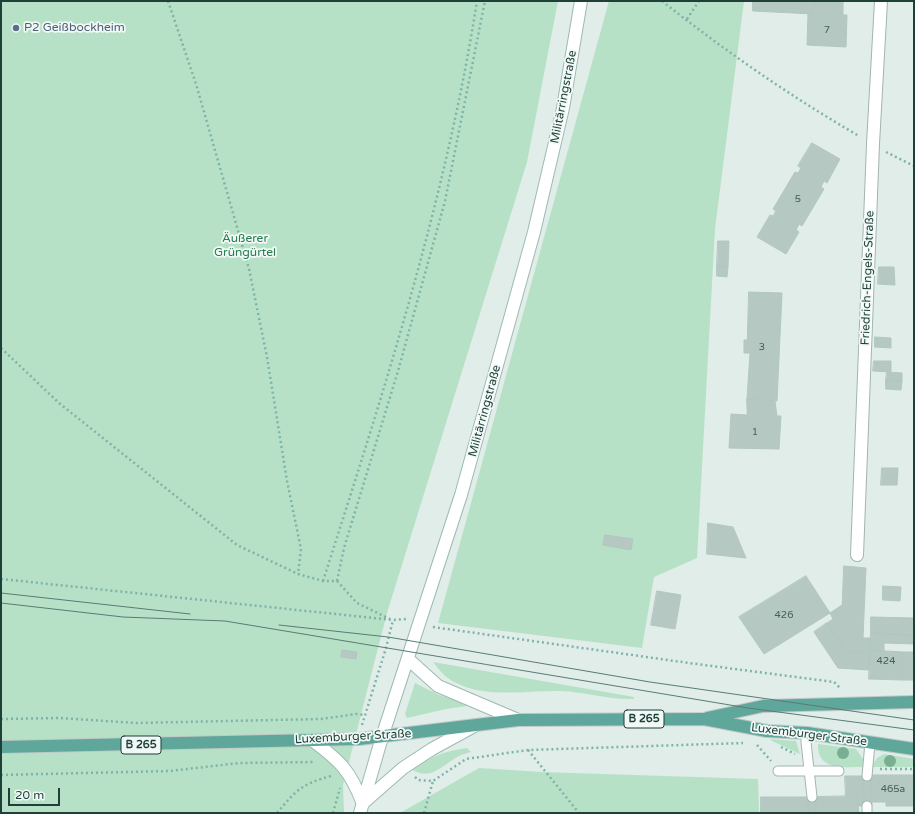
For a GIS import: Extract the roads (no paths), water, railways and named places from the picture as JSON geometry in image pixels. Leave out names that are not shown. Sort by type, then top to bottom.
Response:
[{"type":"main road","name":"Militärringstraße","points":[[361,808],[382,737],[462,495],[534,232],[563,108],[581,1]]},
{"type":"main road","name":"Friedrich-Engels-Straße","points":[[857,555],[873,144],[881,1]]},
{"type":"main road","points":[[408,659],[438,686],[518,720]]},
{"type":"main road","name":"Luxemburger Straße","points":[[704,719],[763,706],[914,702]]},
{"type":"main road","name":"Luxemburger Straße","points":[[1,747],[359,739],[518,720],[704,719],[767,730],[807,733],[914,749]]},
{"type":"main road","points":[[312,740],[336,758],[345,768],[355,785],[361,808],[403,768],[432,749],[476,725]]},
{"type":"lane","points":[[807,733],[812,797]]},
{"type":"lane","points":[[867,776],[870,743]]},
{"type":"lane","points":[[778,771],[839,771]]},
{"type":"tram line","points":[[1,593],[190,614]]},
{"type":"tram line","points":[[1,603],[123,617],[225,621],[748,708],[914,730]]},
{"type":"tram line","points":[[279,625],[388,637],[650,682],[914,720]]},
{"type":"place","name":"P2 Geißbockheim","points":[[16,28]]},
{"type":"park label","name":"Äußerer Grüngürtel","points":[[245,246]]}]
